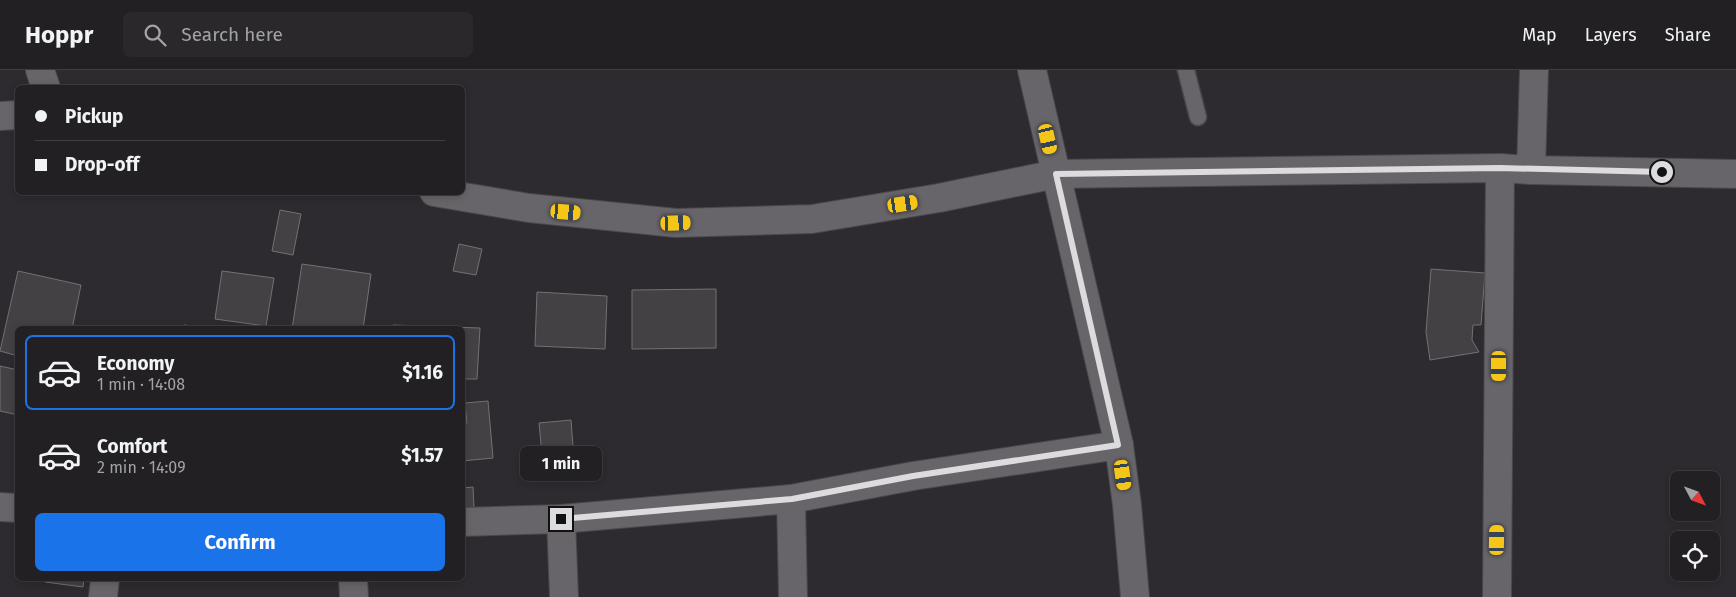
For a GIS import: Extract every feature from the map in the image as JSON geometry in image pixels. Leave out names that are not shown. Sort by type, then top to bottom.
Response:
[{"type":"street","points":[[40,70],[45,85]]},
{"type":"street","points":[[1032,70],[1118,445],[1127,505],[1134,597]]},
{"type":"street","points":[[1532,170],[1534,70]]},
{"type":"street","points":[[0,116],[15,115]]},
{"type":"street","points":[[1497,597],[1500,168]]},
{"type":"street","points":[[452,195],[530,208],[676,223],[812,218],[939,198],[1056,174],[1500,168],[1736,174]]},
{"type":"street","points":[[465,522],[561,519],[792,499],[913,476],[1118,445]]},
{"type":"street","points":[[792,499],[793,597]]},
{"type":"street","points":[[0,507],[15,508]]},
{"type":"street","points":[[561,519],[564,597]]},
{"type":"street","points":[[103,597],[105,581]]},
{"type":"street","points":[[352,581],[354,597]]},
{"type":"lane","points":[[1186,70],[1198,117]]},
{"type":"building","points":[[280,210],[301,214],[293,255],[272,251]]},
{"type":"building","points":[[459,244],[482,249],[476,275],[453,271]]},
{"type":"building","points":[[302,264],[371,274],[363,326],[292,326]]},
{"type":"building","points":[[1431,269],[1485,273],[1481,325],[1473,325],[1472,340],[1479,352],[1430,360],[1426,332]]},
{"type":"building","points":[[18,271],[81,285],[73,326],[15,326],[15,355],[0,351]]},
{"type":"building","points":[[222,271],[274,278],[266,326],[215,319]]},
{"type":"building","points":[[716,289],[716,348],[632,349],[632,290]]},
{"type":"building","points":[[537,292],[607,296],[605,349],[535,346]]},
{"type":"building","points":[[465,327],[480,328],[477,379],[465,379]]},
{"type":"building","points":[[0,366],[15,369],[15,414],[0,411]]},
{"type":"building","points":[[488,401],[493,458],[465,461],[465,423],[467,423],[465,403]]},
{"type":"building","points":[[571,420],[575,472],[544,475],[539,423]]},
{"type":"building","points":[[473,487],[474,508],[465,509],[465,488]]},
{"type":"building","points":[[45,581],[84,581],[83,587]]},
{"type":"route","points":[[561,519],[792,499],[913,476],[1118,445],[1056,174],[1500,168],[1662,172]]}]
